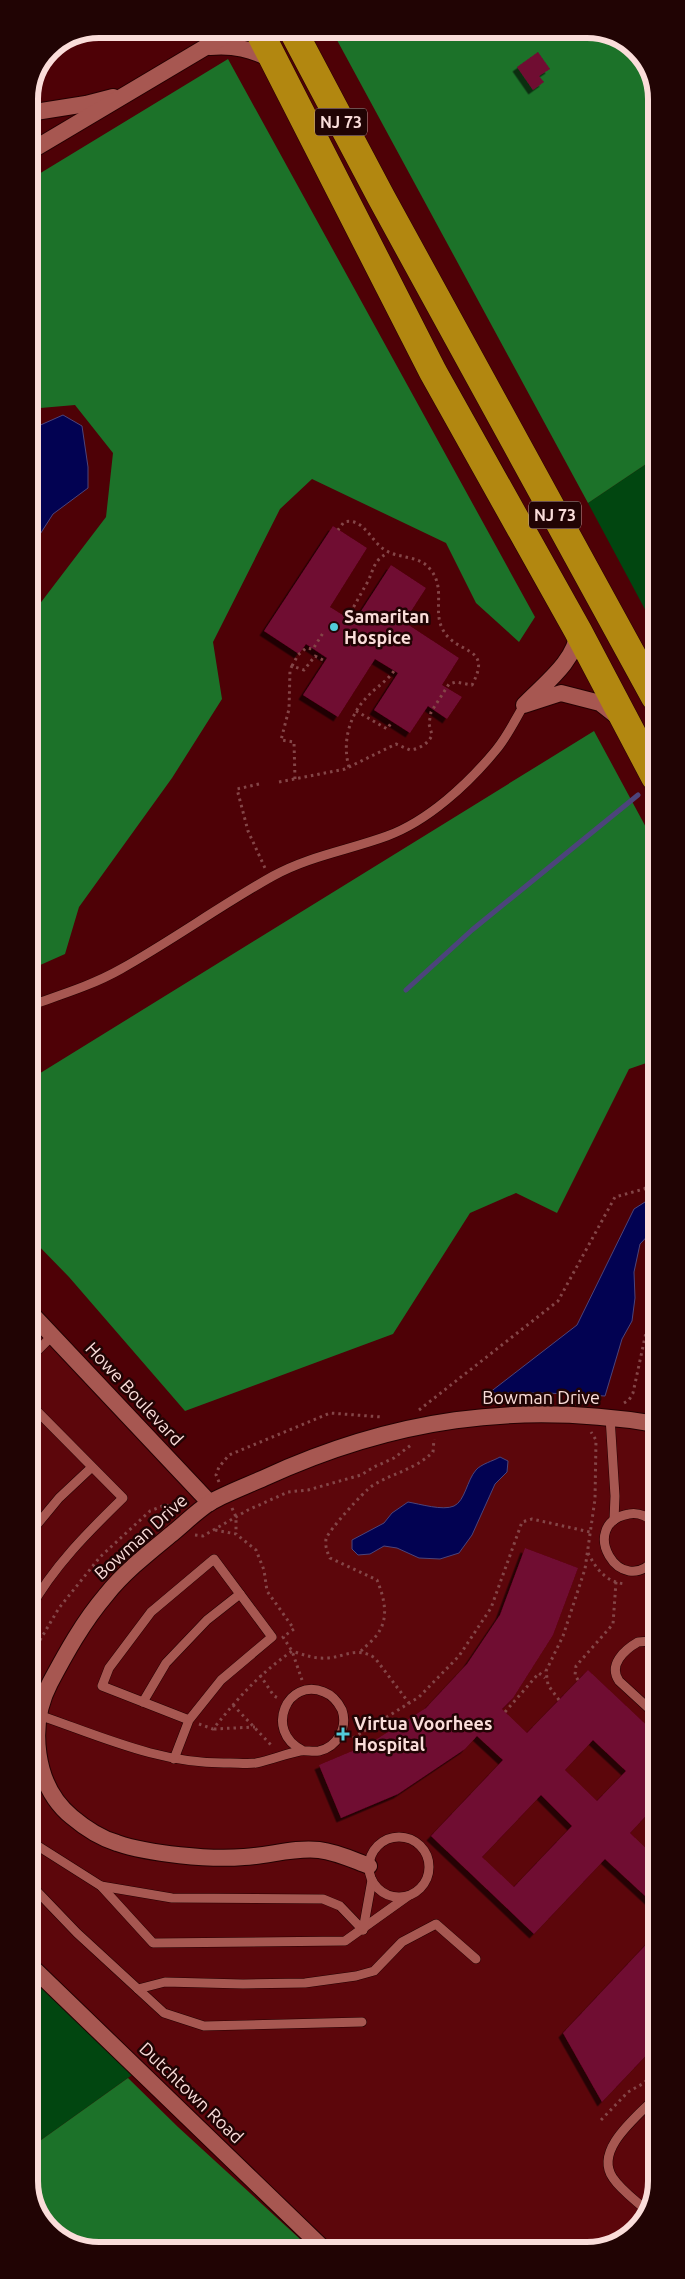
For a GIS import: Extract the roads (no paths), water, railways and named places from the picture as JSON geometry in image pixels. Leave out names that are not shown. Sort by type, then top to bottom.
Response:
[{"type":"highway","name":"NJ 73","points":[[263,38],[433,372],[497,482],[648,764]]},
{"type":"highway","name":"NJ 73","points":[[297,38],[648,684]]},
{"type":"street","points":[[38,147],[137,90],[221,38]]},
{"type":"street","points":[[205,48],[230,46],[254,50],[275,61]]},
{"type":"street","points":[[38,112],[86,104],[137,90]]},
{"type":"street","points":[[524,705],[560,669],[577,643],[578,631]]},
{"type":"street","points":[[524,705],[561,694],[600,703],[626,723]]},
{"type":"street","name":"Howe Boulevard","points":[[38,1321],[210,1503]]},
{"type":"street","name":"Bowman Drive","points":[[38,1707],[74,1638],[107,1594],[147,1554],[210,1503],[310,1457],[355,1441],[400,1429],[458,1420],[511,1415],[572,1414],[648,1423]]},
{"type":"street","name":"Bowman Drive","points":[[38,1761],[49,1789],[68,1814],[92,1831],[117,1844],[170,1854],[242,1858],[315,1849],[331,1851],[370,1873]]},
{"type":"street","name":"Dutchtown Road","points":[[38,1973],[316,2241]]},
{"type":"lane","points":[[38,1003],[67,993],[120,970],[286,868],[317,856],[386,837],[406,828],[448,800],[496,750],[524,705]]},
{"type":"lane","points":[[38,1350],[52,1336]]},
{"type":"lane","points":[[38,1412],[123,1498],[94,1527],[42,1586],[38,1594]]},
{"type":"lane","points":[[610,1417],[615,1496],[614,1520]]},
{"type":"lane","points":[[38,1523],[59,1498],[92,1467]]},
{"type":"lane","points":[[648,1518],[644,1515],[634,1513],[623,1515],[614,1520],[604,1535],[606,1553],[611,1561],[626,1570],[635,1571],[648,1565]]},
{"type":"lane","points":[[174,1759],[189,1720],[221,1680],[272,1637],[214,1559],[151,1612],[109,1668],[102,1686],[189,1720]]},
{"type":"lane","points":[[142,1702],[166,1663],[208,1620],[240,1594]]},
{"type":"lane","points":[[648,1641],[638,1642],[617,1661],[614,1667],[614,1675],[619,1682],[648,1709]]},
{"type":"lane","points":[[38,1714],[160,1757],[205,1764],[255,1763],[302,1750],[320,1751],[331,1746],[341,1732],[343,1714],[334,1699],[319,1690],[301,1692],[287,1703],[282,1716],[283,1730],[290,1742],[302,1750]]},
{"type":"lane","points":[[38,1846],[101,1886],[153,1943],[345,1942],[363,1930],[408,1896],[415,1893],[425,1882],[429,1868],[426,1854],[417,1843],[404,1837],[396,1837],[383,1842],[373,1852],[363,1930]]},
{"type":"lane","points":[[370,1873],[381,1892],[394,1897],[408,1896]]},
{"type":"lane","points":[[101,1886],[172,1898],[323,1899],[340,1906],[363,1930]]},
{"type":"lane","points":[[38,1892],[77,1933],[164,2013],[204,2026],[362,2022]]},
{"type":"lane","points":[[138,1989],[165,1982],[305,1983],[356,1976],[374,1971],[402,1942],[436,1924],[476,1959]]},
{"type":"lane","points":[[641,2206],[613,2178],[609,2170],[608,2152],[612,2144],[648,2106]]},
{"type":"waterway","points":[[406,990],[472,930],[638,795]]},
{"type":"place","name":"Samaritan Hospice","points":[[334,627]]},
{"type":"place","name":"Virtua Voorhees Hospital","points":[[343,1734]]}]
